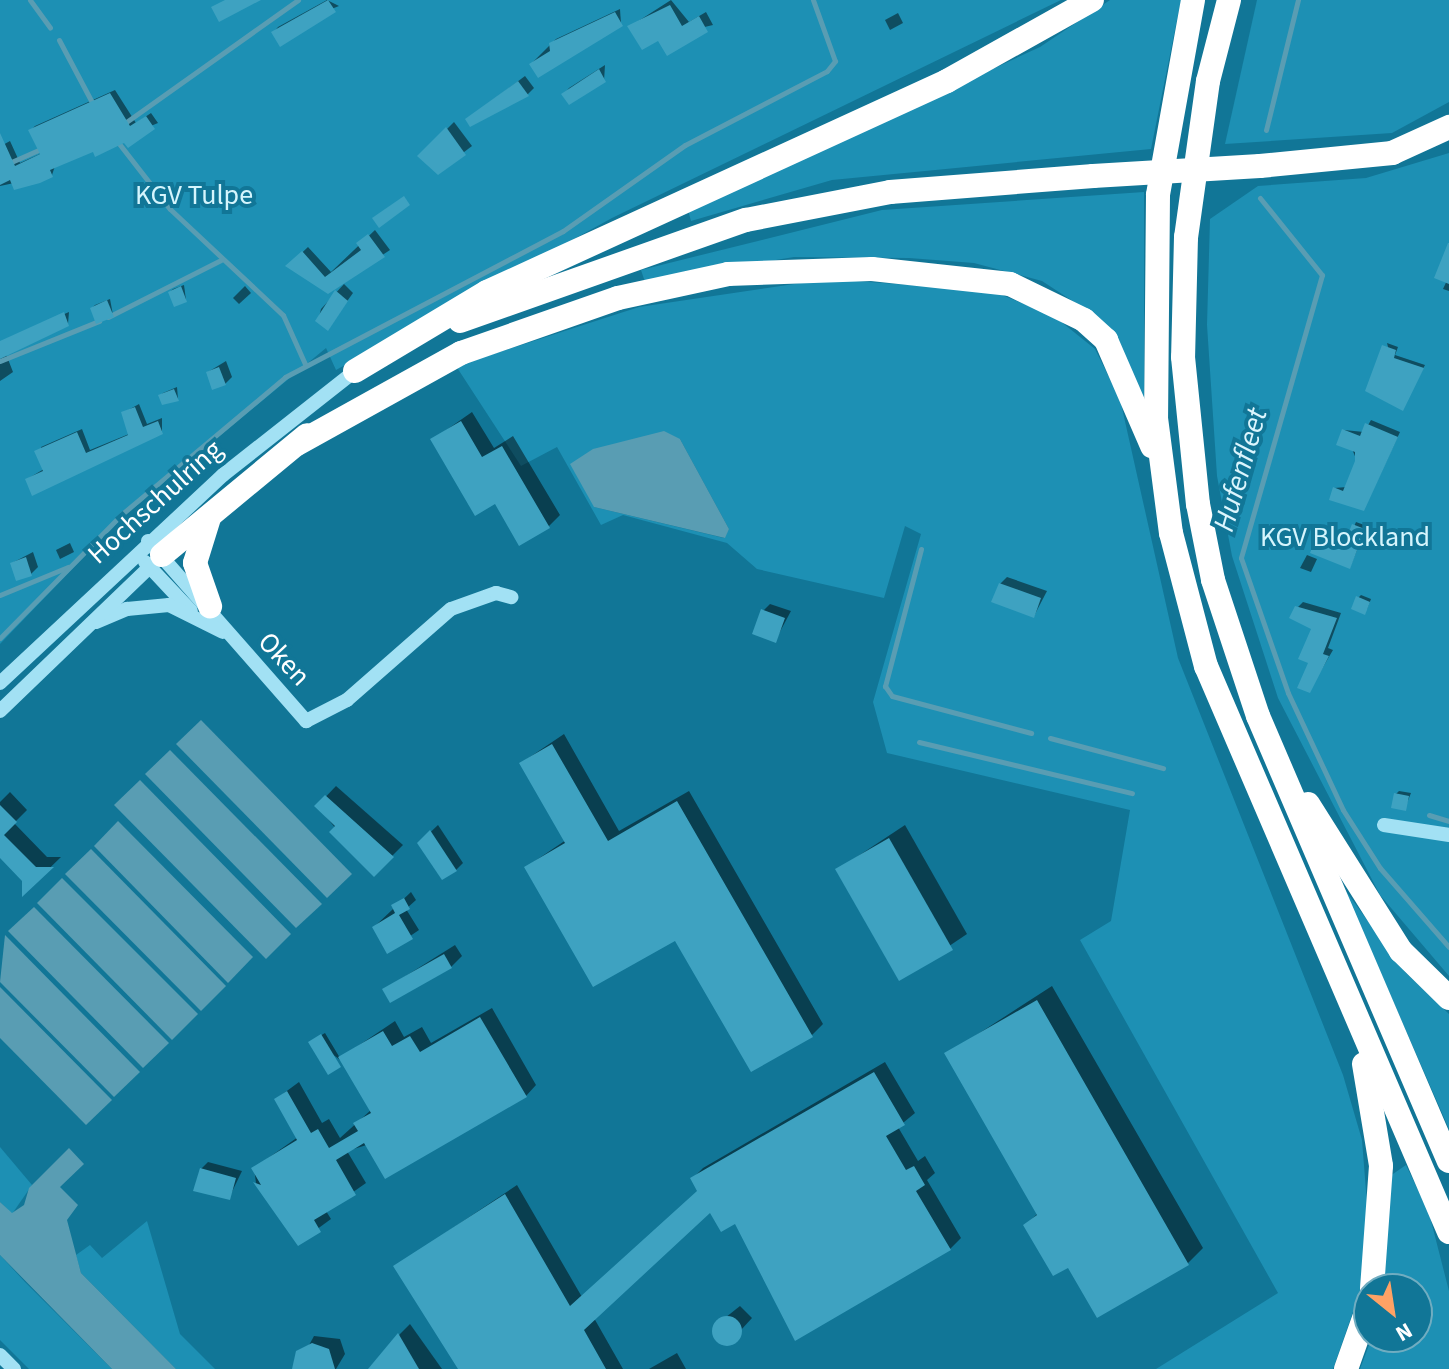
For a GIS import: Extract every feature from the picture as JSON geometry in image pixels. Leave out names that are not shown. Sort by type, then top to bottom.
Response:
[{"type":"highway","points":[[355,371],[487,292],[947,81],[1092,0]]},
{"type":"highway","points":[[1193,0],[1158,195],[1154,351],[1163,474],[1206,666],[1358,1030],[1449,1232]]},
{"type":"highway","points":[[1229,0],[1199,135],[1183,357],[1189,443],[1213,580],[1258,716],[1449,1161]]},
{"type":"highway","points":[[355,371],[533,294],[678,239],[809,206],[961,184],[1260,166],[1392,153],[1449,127]]},
{"type":"highway","points":[[297,444],[461,353],[618,298],[728,274],[872,269],[1010,284],[1084,320],[1106,340],[1122,370],[1163,474]]},
{"type":"highway","points":[[153,554],[368,389],[533,294]]},
{"type":"highway","points":[[204,613],[195,563],[214,509]]},
{"type":"highway","points":[[1258,716],[1355,884],[1401,951],[1449,998]]},
{"type":"highway","points":[[1358,1030],[1381,1166],[1373,1273]]},
{"type":"highway","points":[[1346,1369],[1353,1349]]},
{"type":"street","name":"Hochschulring","points":[[0,711],[153,554],[355,371]]},
{"type":"street","name":"Hochschulring","points":[[0,683],[135,552]]},
{"type":"street","name":"Oken","points":[[135,552],[153,554],[306,721],[347,700],[451,609],[496,593],[511,597]]},
{"type":"street","points":[[85,627],[149,605],[169,605],[204,613]]},
{"type":"street","points":[[1384,825],[1449,835]]},
{"type":"street","points":[[0,1355],[14,1369]]},
{"type":"green space","name":"KGV Tulpe","points":[[0,0],[1061,0],[612,218],[336,370],[326,348],[126,513],[0,644]]},
{"type":"green space","points":[[1110,0],[1181,0],[1151,149],[832,180],[691,221],[688,210],[1040,47]]},
{"type":"green space","points":[[1257,0],[1449,0],[1449,102],[1392,133],[1225,144]]},
{"type":"green space","name":"KGV Blockland","points":[[1449,153],[1449,976],[1380,895],[1278,698],[1232,556],[1217,476],[1207,325],[1210,219],[1258,186],[1366,178]]},
{"type":"green space","points":[[1144,192],[1144,413],[1091,313],[1042,281],[974,263],[909,258],[794,257],[645,282],[641,270],[882,210]]},
{"type":"green space","points":[[828,279],[992,291],[1054,316],[1095,349],[1120,399],[1178,658],[1343,1075],[1362,1140],[1369,1229],[1363,1273],[1353,1273],[1353,1312],[1333,1369],[1156,1369],[1278,1293],[1080,940],[1111,921],[1130,810],[887,753],[873,702],[921,534],[905,526],[884,598],[757,569],[727,543],[623,515],[601,525],[557,447],[521,466],[456,366],[639,307]],"holes":[[[680,439],[729,529],[724,538],[594,507]]]},
{"type":"green space","points":[[1343,887],[1405,972],[1449,1014],[1449,1129]]},
{"type":"green space","points":[[0,1147],[32,1185],[12,1214],[0,1202]]},
{"type":"green space","points":[[1406,1165],[1429,1213],[1449,1291],[1449,1369],[1360,1369],[1366,1353],[1433,1353],[1433,1273],[1385,1273],[1390,1176]]},
{"type":"green space","points":[[147,1221],[180,1334],[215,1369],[176,1369],[81,1273],[76,1255],[90,1245],[102,1258]]},
{"type":"green space","points":[[0,1255],[112,1369],[29,1369],[0,1340]]},
{"type":"shaded area","points":[[664,431],[680,439],[729,529],[725,538],[594,507],[570,464],[593,449]]},
{"type":"shaded area","points":[[201,720],[352,874],[327,898],[176,744]]},
{"type":"shaded area","points":[[170,750],[322,904],[296,928],[145,774]]},
{"type":"shaded area","points":[[140,780],[291,934],[266,959],[114,805]]},
{"type":"shaded area","points":[[118,821],[253,957],[228,983],[94,846]]},
{"type":"shaded area","points":[[91,849],[226,986],[201,1011],[65,874]]},
{"type":"shaded area","points":[[62,878],[198,1014],[172,1040],[37,903]]},
{"type":"shaded area","points":[[34,907],[169,1043],[143,1068],[8,931]]},
{"type":"shaded area","points":[[5,935],[140,1072],[114,1097],[0,982]]},
{"type":"shaded area","points":[[0,987],[112,1100],[86,1125],[0,1038]]},
{"type":"shaded area","points":[[69,1148],[84,1164],[60,1187],[78,1205],[67,1220],[81,1273],[176,1369],[112,1369],[0,1255],[0,1202],[12,1213],[24,1205],[29,1188]]},
{"type":"building","points":[[225,0],[261,0],[219,22],[211,7]]},
{"type":"building","points":[[328,0],[336,12],[280,47],[271,32]]},
{"type":"building","points":[[670,5],[682,26],[699,16],[708,32],[667,56],[658,41],[642,50],[627,26]]},
{"type":"building","points":[[615,12],[623,26],[538,78],[529,64],[550,51],[549,43]]},
{"type":"building","points":[[599,69],[606,82],[569,105],[561,94]]},
{"type":"building","points":[[518,81],[529,96],[470,127],[465,119]]},
{"type":"building","points":[[110,93],[130,126],[146,116],[155,129],[128,148],[124,143],[95,157],[93,152],[50,170],[53,177],[40,183],[14,190],[10,180],[0,185],[0,133],[15,166],[40,154],[28,130]]},
{"type":"building","points":[[446,127],[466,155],[438,175],[417,156]]},
{"type":"building","points":[[404,196],[410,205],[379,228],[372,218]]},
{"type":"building","points":[[368,234],[385,257],[328,294],[285,266],[302,251],[325,277],[361,250],[356,243]]},
{"type":"building","points":[[1449,243],[1449,284],[1434,278]]},
{"type":"building","points":[[181,286],[187,302],[174,307],[168,292]]},
{"type":"building","points":[[335,290],[348,301],[328,331],[315,321]]},
{"type":"building","points":[[107,300],[114,317],[96,324],[90,308]]},
{"type":"building","points":[[64,312],[69,326],[0,359],[0,341]]},
{"type":"building","points":[[1382,345],[1396,350],[1394,358],[1424,368],[1403,411],[1365,391]]},
{"type":"building","points":[[219,367],[226,385],[212,390],[206,372]]},
{"type":"building","points":[[174,389],[179,401],[162,405],[158,395]]},
{"type":"building","points":[[135,407],[143,427],[158,421],[163,434],[32,496],[25,479],[43,471],[34,451],[77,432],[86,453],[128,435],[121,412]]},
{"type":"building","points":[[461,421],[482,457],[502,446],[550,528],[519,546],[495,504],[475,516],[430,439]]},
{"type":"building","points":[[1365,423],[1398,437],[1364,511],[1329,500],[1333,487],[1343,491],[1355,461],[1355,452],[1336,445],[1342,429],[1360,436]]},
{"type":"building","points":[[1352,524],[1365,529],[1350,569],[1310,553],[1318,532],[1345,542]]},
{"type":"building","points":[[26,557],[32,576],[16,581],[10,563]]},
{"type":"building","points":[[999,583],[1041,598],[1034,618],[991,602]]},
{"type":"building","points":[[1356,596],[1370,602],[1365,615],[1351,609]]},
{"type":"building","points":[[1295,606],[1337,618],[1323,654],[1329,656],[1310,693],[1297,688],[1308,663],[1298,659],[1311,629],[1289,618]]},
{"type":"building","points":[[761,609],[785,618],[776,643],[752,634]]},
{"type":"building","points":[[552,744],[608,841],[677,801],[813,1037],[751,1072],[675,941],[593,987],[524,867],[565,843],[519,763]]},
{"type":"building","points":[[1394,793],[1409,796],[1406,811],[1391,808]]},
{"type":"building","points":[[325,795],[394,857],[374,877],[329,832],[335,826],[314,806]]},
{"type":"building","points":[[0,805],[17,822],[4,835],[36,867],[54,867],[22,897],[22,881],[0,858]]},
{"type":"building","points":[[430,830],[457,871],[442,880],[417,843]]},
{"type":"building","points":[[889,838],[953,950],[899,981],[835,869]]},
{"type":"building","points":[[404,898],[410,909],[399,915],[413,939],[387,954],[372,927],[395,913],[391,905]]},
{"type":"building","points":[[444,954],[452,968],[390,1003],[382,989]]},
{"type":"building","points":[[1037,1000],[1189,1265],[1097,1318],[1068,1268],[1053,1276],[1023,1225],[1037,1215],[944,1053]]},
{"type":"building","points":[[480,1017],[527,1097],[385,1179],[364,1143],[336,1160],[356,1195],[314,1220],[321,1232],[298,1246],[253,1182],[261,1185],[251,1168],[297,1140],[274,1099],[287,1091],[311,1133],[318,1129],[329,1148],[358,1131],[353,1123],[371,1113],[338,1057],[383,1031],[392,1046],[410,1036],[420,1052]]},
{"type":"building","points":[[321,1034],[341,1067],[328,1075],[308,1042]]},
{"type":"building","points":[[874,1072],[905,1125],[886,1136],[906,1170],[914,1166],[925,1185],[916,1191],[951,1250],[795,1341],[735,1224],[721,1232],[710,1213],[584,1330],[606,1369],[458,1369],[393,1266],[505,1194],[570,1306],[697,1191],[690,1178]]},
{"type":"building","points":[[200,1168],[236,1178],[230,1200],[193,1191]]},
{"type":"building","points":[[727,1316],[738,1320],[742,1331],[738,1342],[727,1346],[716,1342],[712,1331],[716,1320]]},
{"type":"building","points":[[398,1333],[419,1369],[368,1369]]},
{"type":"building","points":[[312,1343],[329,1349],[335,1369],[292,1369],[296,1351]]},
{"type":"waterway","points":[[30,0],[50,28]]},
{"type":"waterway","points":[[122,125],[298,0]]},
{"type":"waterway","points":[[0,638],[122,514],[285,377],[563,231],[685,145],[827,71],[835,61],[813,0]]},
{"type":"waterway","name":"Hufenfleet","points":[[1266,130],[1298,0]]},
{"type":"waterway","points":[[59,40],[94,106]]},
{"type":"waterway","points":[[117,141],[170,209],[283,315],[305,364]]},
{"type":"waterway","points":[[0,167],[43,148]]},
{"type":"waterway","name":"Hufenfleet","points":[[1260,198],[1322,275],[1241,558],[1288,693],[1343,810],[1380,868],[1449,947]]},
{"type":"waterway","points":[[108,317],[221,260]]},
{"type":"waterway","points":[[0,361],[99,321]]},
{"type":"waterway","points":[[921,549],[885,686],[892,696],[1031,733]]},
{"type":"waterway","points":[[0,595],[68,567]]},
{"type":"waterway","points":[[1050,738],[1163,768]]},
{"type":"waterway","points":[[919,742],[1132,793]]},
{"type":"waterway","points":[[1429,815],[1449,821]]}]
